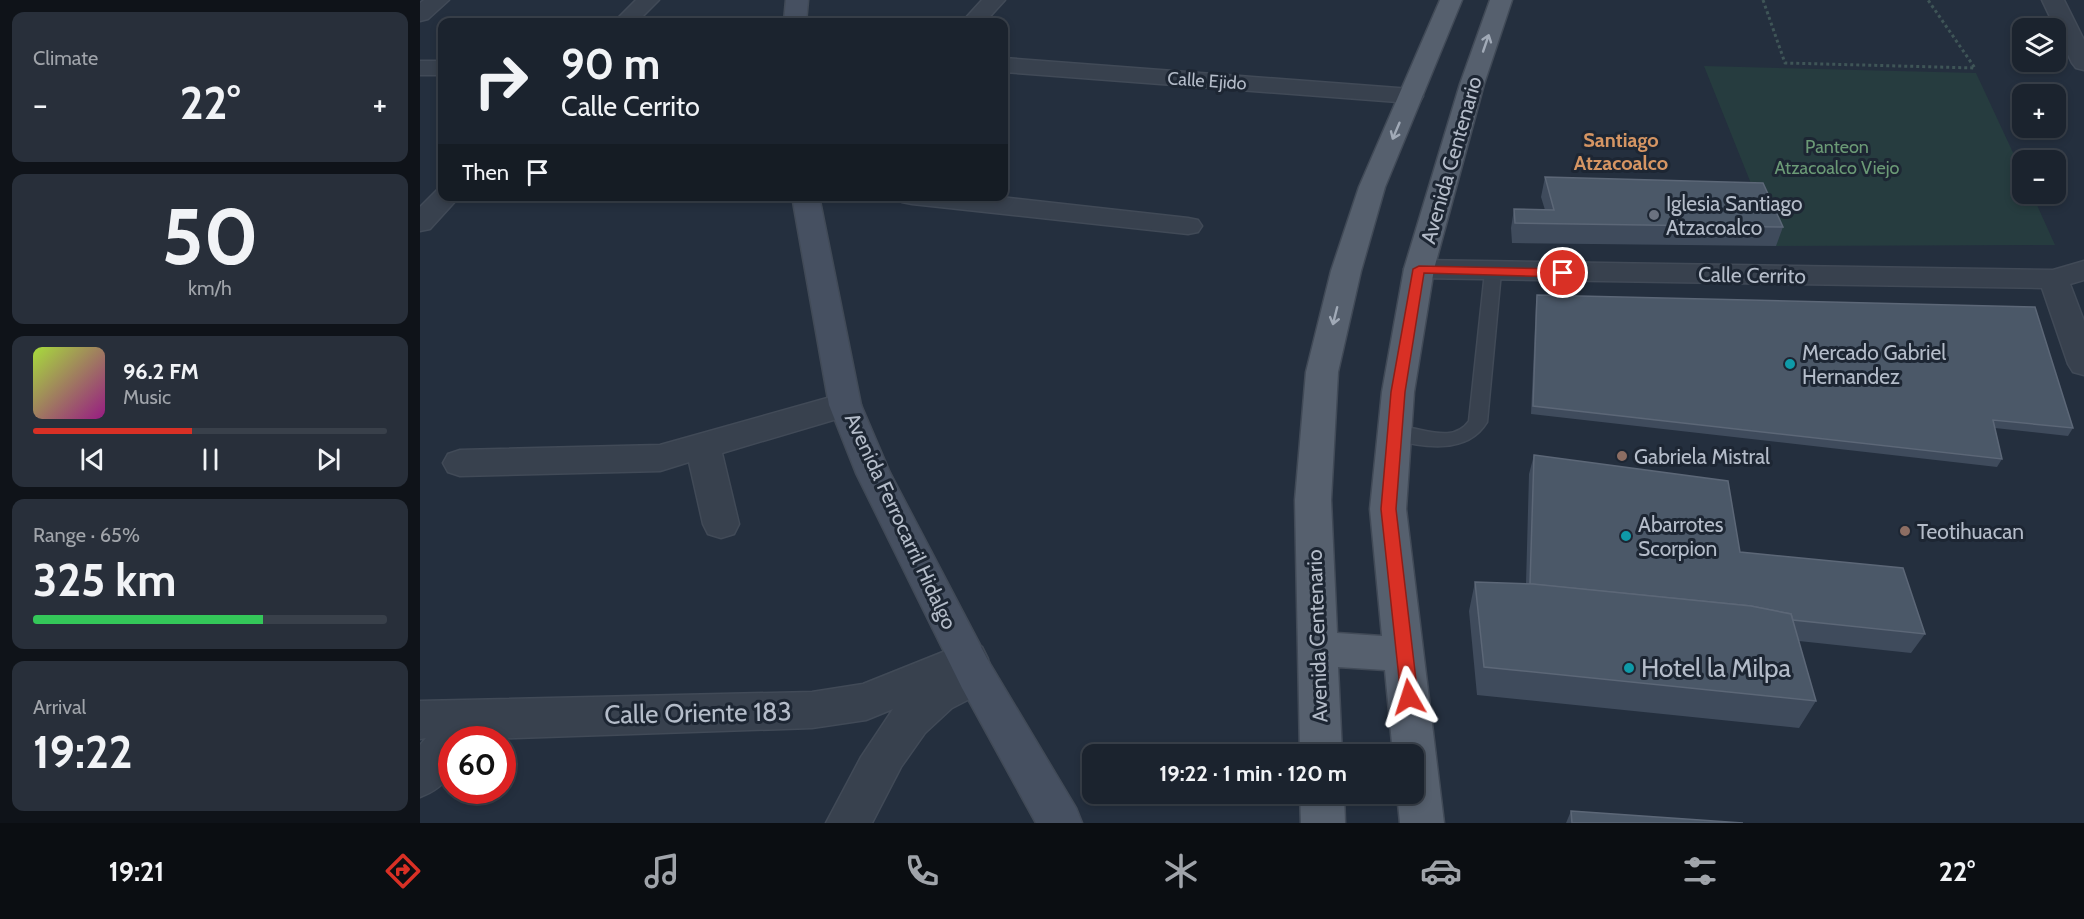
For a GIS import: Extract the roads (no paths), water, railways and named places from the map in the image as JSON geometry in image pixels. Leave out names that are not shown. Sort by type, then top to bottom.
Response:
[{"type":"main road","name":"Avenida Centenario","points":[[1320,744],[1313,500],[1322,372],[1346,271],[1372,188],[1451,0]]},
{"type":"main road","name":"Avenida Centenario","points":[[1422,823],[1388,509],[1394,433],[1398,392],[1419,269],[1472,84],[1501,0]]},
{"type":"main road","points":[[1317,648],[1405,655]]},
{"type":"main road","points":[[1322,804],[1323,823]]},
{"type":"street","points":[[420,14],[438,0]]},
{"type":"street","points":[[629,18],[648,0]]},
{"type":"street","points":[[795,18],[797,0]]},
{"type":"street","points":[[977,18],[994,0]]},
{"type":"street","points":[[2053,0],[2084,63]]},
{"type":"street","name":"Calle Ejido","points":[[1008,65],[1411,96]]},
{"type":"street","points":[[420,68],[438,68]]},
{"type":"street","points":[[420,223],[442,201]]},
{"type":"street","name":"Avenida Ferrocarril Hidalgo","points":[[806,201],[845,405],[873,473],[972,668],[1060,823]]},
{"type":"street","points":[[965,201],[1188,226]]},
{"type":"street","name":"Calle Cerrito","points":[[1419,269],[1493,272],[2054,279],[2084,270]]},
{"type":"street","points":[[2054,279],[2084,364]]},
{"type":"street","points":[[460,463],[660,458],[845,405]]},
{"type":"street","points":[[703,446],[721,524]]},
{"type":"street","points":[[848,823],[895,741],[916,714],[972,668]]},
{"type":"street","name":"Calle Oriente 183","points":[[420,720],[812,711],[866,702],[972,668]]},
{"type":"street","points":[[420,777],[469,718]]},
{"type":"lane","points":[[1394,433],[1445,440],[1467,435],[1474,429],[1478,422],[1493,272]]},
{"type":"place","name":"Iglesia Santiago Atzacoalco","points":[[1654,215]]},
{"type":"place","name":"Mercado Gabriel Hernandez","points":[[1790,364]]},
{"type":"place","name":"Gabriela Mistral","points":[[1622,456]]},
{"type":"place","name":"Teotihuacan","points":[[1905,531]]},
{"type":"place","name":"Abarrotes Scorpion","points":[[1626,536]]},
{"type":"place","name":"Hotel la Milpa","points":[[1629,668]]},
{"type":"district","name":"Santiago Atzacoalco","points":[[1621,152]]},
{"type":"park label","name":"Panteon Atzacoalco Viejo","points":[[1837,157]]}]
